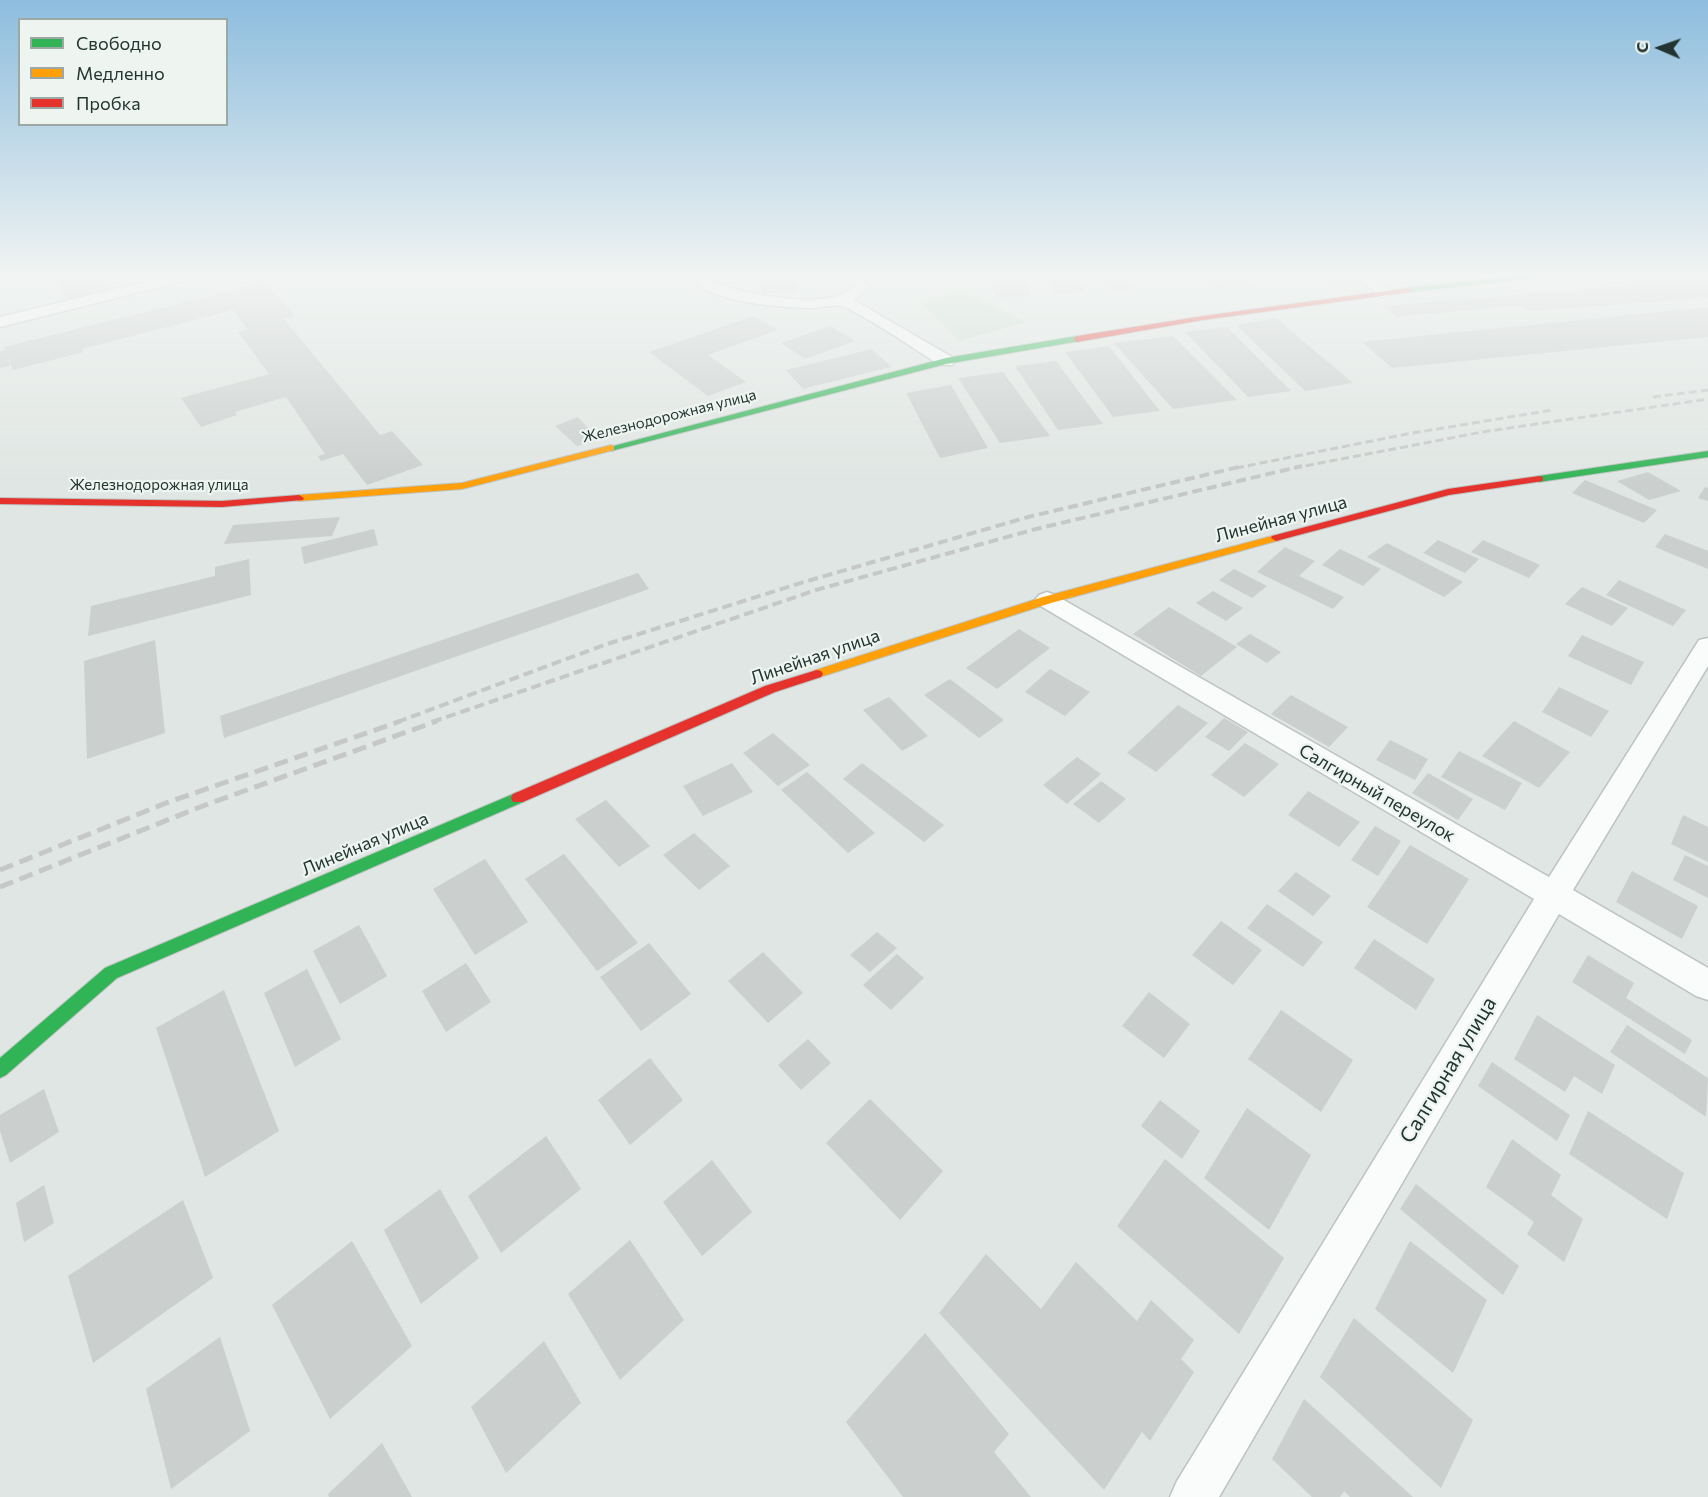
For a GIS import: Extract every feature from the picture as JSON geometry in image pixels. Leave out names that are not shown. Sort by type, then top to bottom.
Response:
[{"type":"street","points":[[918,344],[946,361]]},
{"type":"street","name":"Железнодорожная улица","points":[[0,501],[222,504],[462,486],[946,361],[1042,344]]},
{"type":"street","name":"Линейная улица","points":[[0,1069],[111,973],[770,689],[1047,600],[1448,492],[1708,454]]},
{"type":"street","name":"Салгирный переулок","points":[[1047,600],[1708,985]]},
{"type":"street","name":"Салгирная улица","points":[[1192,1497],[1553,896],[1708,646]]},
{"type":"building","points":[[17,344],[102,344],[82,349],[84,352],[13,370],[7,355],[10,366],[0,368],[0,352],[5,350],[4,347]]},
{"type":"building","points":[[247,344],[305,344],[380,435],[392,431],[423,465],[367,485],[343,454],[321,461],[318,456],[325,454],[286,397],[235,412],[237,415],[201,427],[181,398],[269,374]]},
{"type":"building","points":[[673,344],[739,344],[708,355],[746,382],[708,396],[649,352]]},
{"type":"building","points":[[782,344],[847,344],[805,359]]},
{"type":"building","points":[[1115,344],[1181,344],[1237,400],[1173,409]]},
{"type":"building","points":[[1196,344],[1244,344],[1291,391],[1248,397]]},
{"type":"building","points":[[1256,344],[1307,344],[1353,383],[1305,391]]},
{"type":"building","points":[[1364,344],[1638,344],[1392,368]]},
{"type":"building","points":[[1109,346],[1160,411],[1113,417],[1065,352]]},
{"type":"building","points":[[872,349],[891,367],[803,389],[786,370]]},
{"type":"building","points":[[1056,361],[1103,424],[1058,430],[1015,366]]},
{"type":"building","points":[[1003,372],[1050,436],[1000,443],[958,378]]},
{"type":"building","points":[[951,385],[988,448],[940,458],[906,393]]},
{"type":"building","points":[[578,417],[599,440],[577,446],[555,426]]},
{"type":"building","points":[[1648,472],[1681,491],[1649,500],[1617,481]]},
{"type":"building","points":[[1585,480],[1657,510],[1644,523],[1572,493]]},
{"type":"building","points":[[1705,487],[1708,488],[1708,501],[1698,498]]},
{"type":"building","points":[[340,517],[332,536],[224,544],[233,525]]},
{"type":"building","points":[[374,529],[378,545],[304,564],[301,547]]},
{"type":"building","points":[[1665,534],[1708,551],[1708,569],[1655,547]]},
{"type":"building","points":[[1438,540],[1479,559],[1465,573],[1423,553]]},
{"type":"building","points":[[1483,540],[1540,565],[1529,578],[1471,552]]},
{"type":"building","points":[[1387,543],[1463,582],[1444,597],[1367,557]]},
{"type":"building","points":[[1285,547],[1315,561],[1299,576],[1344,597],[1333,609],[1257,572]]},
{"type":"building","points":[[1340,549],[1381,569],[1363,586],[1322,565]]},
{"type":"building","points":[[249,559],[251,595],[88,636],[91,606],[215,576],[215,567]]},
{"type":"building","points":[[1234,569],[1267,586],[1252,598],[1219,580]]},
{"type":"building","points":[[638,573],[649,589],[224,738],[220,716]]},
{"type":"building","points":[[1619,580],[1686,610],[1673,626],[1606,595]]},
{"type":"building","points":[[1582,587],[1628,608],[1612,626],[1565,604]]},
{"type":"building","points":[[1213,591],[1243,608],[1226,621],[1196,603]]},
{"type":"building","points":[[1169,607],[1237,647],[1201,676],[1133,634]]},
{"type":"building","points":[[1019,629],[1050,648],[997,689],[966,668]]},
{"type":"building","points":[[1250,634],[1281,652],[1267,663],[1236,644]]},
{"type":"building","points":[[1582,635],[1644,662],[1631,685],[1568,656]]},
{"type":"building","points":[[155,640],[165,733],[87,759],[84,661]]},
{"type":"building","points":[[1050,669],[1090,692],[1065,716],[1025,692]]},
{"type":"building","points":[[950,679],[1004,720],[979,738],[924,695]]},
{"type":"building","points":[[1559,687],[1609,711],[1591,737],[1542,712]]},
{"type":"building","points":[[1291,695],[1348,727],[1329,747],[1271,714]]},
{"type":"building","points":[[889,697],[928,736],[902,751],[863,710]]},
{"type":"building","points":[[1178,705],[1208,723],[1156,772],[1127,753]]},
{"type":"building","points":[[1224,718],[1248,732],[1229,751],[1205,737]]},
{"type":"building","points":[[1514,721],[1570,752],[1539,788],[1482,756]]},
{"type":"building","points":[[773,733],[810,765],[778,786],[743,753]]},
{"type":"building","points":[[1390,740],[1428,759],[1415,780],[1376,760]]},
{"type":"building","points":[[1245,743],[1279,764],[1244,797],[1211,775]]},
{"type":"building","points":[[1459,751],[1522,783],[1505,810],[1441,777]]},
{"type":"building","points":[[1077,757],[1101,774],[1067,804],[1043,785]]},
{"type":"building","points":[[732,763],[753,792],[703,816],[683,786]]},
{"type":"building","points":[[862,763],[944,825],[924,842],[843,779]]},
{"type":"building","points":[[807,772],[875,833],[848,853],[781,790]]},
{"type":"building","points":[[1428,773],[1473,799],[1458,820],[1412,793]]},
{"type":"building","points":[[1101,781],[1126,799],[1099,823],[1073,804]]},
{"type":"building","points":[[1308,791],[1360,822],[1339,847],[1288,815]]},
{"type":"building","points":[[606,800],[650,846],[619,867],[575,819]]},
{"type":"building","points":[[1683,815],[1708,827],[1708,862],[1671,844]]},
{"type":"building","points":[[1375,826],[1401,841],[1378,876],[1351,860]]},
{"type":"building","points":[[694,833],[730,866],[699,890],[663,855]]},
{"type":"building","points":[[1410,845],[1469,879],[1427,944],[1367,907]]},
{"type":"building","points":[[564,854],[638,943],[597,971],[525,879]]},
{"type":"building","points":[[1685,855],[1708,866],[1708,898],[1673,880]]},
{"type":"building","points":[[485,859],[528,922],[475,955],[433,889]]},
{"type":"building","points":[[1632,871],[1698,906],[1682,939],[1616,902]]},
{"type":"building","points":[[1296,872],[1331,896],[1313,916],[1278,891]]},
{"type":"building","points":[[1267,904],[1323,942],[1303,967],[1247,928]]},
{"type":"building","points":[[1221,921],[1262,950],[1233,985],[1192,955]]},
{"type":"building","points":[[359,925],[387,976],[340,1004],[313,951]]},
{"type":"building","points":[[877,932],[897,948],[870,972],[850,955]]},
{"type":"building","points":[[1374,939],[1435,979],[1416,1010],[1354,968]]},
{"type":"building","points":[[649,943],[691,994],[641,1031],[600,977]]},
{"type":"building","points":[[763,952],[803,993],[768,1023],[728,981]]},
{"type":"building","points":[[897,954],[924,978],[891,1010],[863,985]]},
{"type":"building","points":[[1588,955],[1634,983],[1626,998],[1692,1040],[1685,1054],[1572,982]]},
{"type":"building","points":[[466,963],[491,1002],[446,1032],[422,991]]},
{"type":"building","points":[[307,969],[341,1039],[295,1067],[264,993]]},
{"type":"building","points":[[224,990],[279,1131],[205,1177],[156,1028]]},
{"type":"building","points":[[1149,992],[1190,1024],[1164,1058],[1122,1026]]},
{"type":"building","points":[[1281,1010],[1353,1060],[1321,1112],[1248,1059]]},
{"type":"building","points":[[1537,1015],[1615,1065],[1602,1094],[1574,1076],[1565,1092],[1514,1059]]},
{"type":"building","points":[[1627,1025],[1708,1078],[1706,1117],[1610,1052]]},
{"type":"building","points":[[808,1039],[831,1063],[801,1090],[778,1065]]},
{"type":"building","points":[[650,1058],[683,1100],[630,1145],[598,1100]]},
{"type":"building","points":[[1492,1062],[1570,1115],[1557,1141],[1478,1086]]},
{"type":"building","points":[[44,1089],[59,1132],[10,1163],[0,1131],[0,1115]]},
{"type":"building","points":[[870,1099],[943,1171],[900,1220],[826,1143]]},
{"type":"building","points":[[1160,1100],[1200,1131],[1182,1159],[1141,1126]]},
{"type":"building","points":[[1247,1108],[1311,1155],[1269,1230],[1204,1178]]},
{"type":"building","points":[[1588,1111],[1684,1173],[1667,1219],[1569,1154]]},
{"type":"building","points":[[546,1136],[581,1189],[501,1253],[468,1196]]},
{"type":"building","points":[[1512,1139],[1561,1175],[1551,1195],[1583,1219],[1564,1262],[1527,1234],[1534,1222],[1486,1187]]},
{"type":"building","points":[[1165,1159],[1284,1258],[1239,1334],[1117,1226]]},
{"type":"building","points":[[712,1160],[752,1212],[702,1256],[663,1202]]},
{"type":"building","points":[[1416,1184],[1519,1266],[1503,1295],[1400,1209]]},
{"type":"building","points":[[44,1185],[54,1223],[24,1242],[16,1203]]},
{"type":"building","points":[[440,1189],[479,1258],[421,1304],[384,1230]]},
{"type":"building","points":[[183,1200],[213,1278],[93,1363],[68,1276]]},
{"type":"building","points":[[630,1240],[684,1320],[620,1380],[568,1294]]},
{"type":"building","points":[[352,1241],[412,1346],[330,1419],[272,1305]]},
{"type":"building","points":[[1410,1241],[1487,1300],[1453,1373],[1375,1309]]},
{"type":"building","points":[[986,1254],[1041,1309],[1076,1262],[1137,1321],[1151,1300],[1194,1340],[1181,1359],[1194,1372],[1150,1441],[1142,1432],[1104,1490],[939,1313]]},
{"type":"building","points":[[1354,1318],[1473,1420],[1441,1488],[1320,1377]]},
{"type":"building","points":[[925,1333],[1009,1434],[994,1452],[1031,1497],[903,1497],[846,1422]]},
{"type":"building","points":[[220,1337],[250,1431],[171,1489],[146,1389]]},
{"type":"building","points":[[544,1341],[581,1403],[506,1473],[471,1407]]},
{"type":"building","points":[[1304,1399],[1413,1497],[1350,1497],[1344,1491],[1340,1497],[1312,1497],[1272,1459]]},
{"type":"building","points":[[382,1443],[412,1497],[329,1497],[328,1494]]},
{"type":"railway","points":[[1653,397],[1708,390]]},
{"type":"railway","points":[[1294,468],[1482,432],[1708,399]]},
{"type":"railway","points":[[1236,468],[1407,434],[1552,410]]},
{"type":"railway","points":[[397,722],[604,645],[804,582],[1028,517],[1243,466]]},
{"type":"railway","points":[[432,722],[816,590],[1036,529],[1302,466]]},
{"type":"railway","points":[[0,870],[166,803],[401,721]]},
{"type":"railway","points":[[0,887],[200,807],[437,721]]},
{"type":"traffic: fast","points":[[611,448],[946,361],[1048,344]]},
{"type":"traffic: fast","points":[[1539,479],[1708,454]]},
{"type":"traffic: fast","points":[[0,1069],[111,973],[518,798]]},
{"type":"traffic: slow","points":[[299,498],[462,486],[611,448]]},
{"type":"traffic: slow","points":[[817,674],[1047,600],[1276,538]]},
{"type":"traffic: jam","points":[[1276,538],[1448,492],[1539,479]]},
{"type":"traffic: jam","points":[[0,501],[222,504],[299,498]]},
{"type":"traffic: jam","points":[[518,798],[770,689],[817,674]]}]
